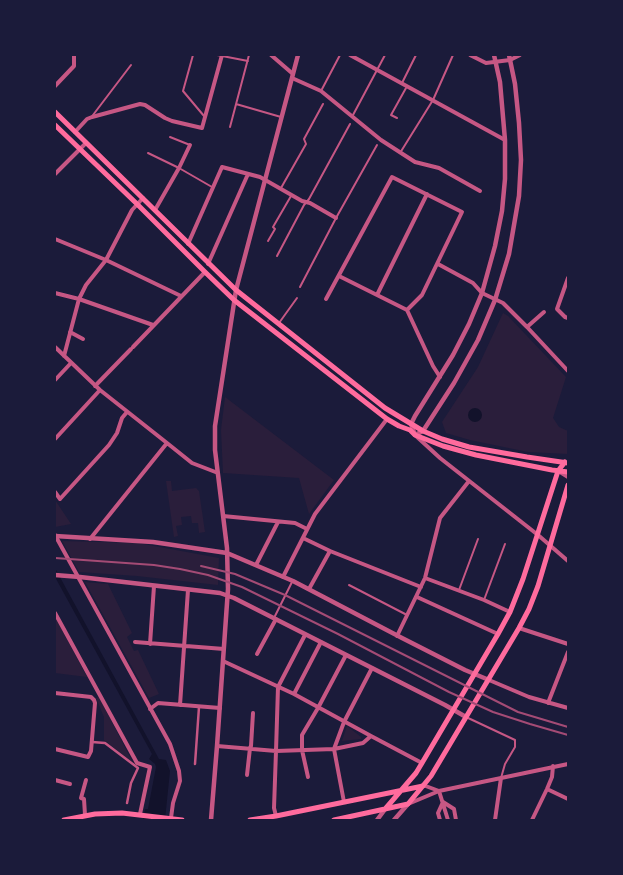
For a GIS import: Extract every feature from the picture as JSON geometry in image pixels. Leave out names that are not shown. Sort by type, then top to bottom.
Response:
[{"type":"main road","points":[[55,112],[236,290],[378,403],[423,431],[442,439],[469,447],[527,458],[567,463]]},
{"type":"main road","points":[[55,125],[234,300],[387,419],[410,430],[415,435],[443,446],[476,455],[568,472]]},
{"type":"main road","points":[[386,808],[416,773],[510,612],[524,579],[558,471],[567,463]]},
{"type":"main road","points":[[334,820],[408,804],[437,766],[529,609],[538,586],[568,485]]},
{"type":"main road","points":[[562,504],[568,500]]},
{"type":"main road","points":[[250,820],[423,786]]},
{"type":"main road","points":[[64,820],[85,815],[122,813],[182,820]]},
{"type":"street","points":[[55,86],[74,66],[74,55]]},
{"type":"street","points":[[76,132],[87,119],[140,104],[145,105],[165,118],[202,128],[220,55]]},
{"type":"street","points":[[271,55],[293,76],[321,91],[381,140],[400,153],[415,162],[439,168],[480,190]]},
{"type":"street","points":[[211,820],[228,596],[227,553],[215,450],[215,426],[236,290],[298,55]]},
{"type":"street","points":[[350,55],[505,140]]},
{"type":"street","points":[[470,55],[486,64],[497,63],[520,55]]},
{"type":"street","points":[[494,55],[500,82],[505,140],[505,179],[496,246],[482,293],[469,324],[440,377],[411,424],[415,435],[430,450],[568,561]]},
{"type":"street","points":[[415,435],[423,431],[478,340],[496,300],[509,254],[519,196],[520,160],[520,123],[510,58]]},
{"type":"street","points":[[55,174],[86,143]]},
{"type":"street","points":[[155,210],[190,145]]},
{"type":"street","points":[[188,244],[222,167],[265,179],[306,202],[310,202],[336,218]]},
{"type":"street","points":[[208,264],[248,174]]},
{"type":"street","points":[[326,299],[392,177],[462,212],[422,295],[406,310]]},
{"type":"street","points":[[377,295],[427,194]]},
{"type":"street","points":[[64,356],[79,299],[86,285],[106,260],[132,210],[143,198]]},
{"type":"street","points":[[55,239],[106,260],[182,296]]},
{"type":"street","points":[[438,264],[473,283],[482,293],[503,303],[567,369]]},
{"type":"street","points":[[95,386],[205,272]]},
{"type":"street","points":[[339,276],[406,310],[440,377]]},
{"type":"street","points":[[568,278],[557,309],[568,318]]},
{"type":"street","points":[[55,293],[79,299],[153,325]]},
{"type":"street","points":[[527,327],[544,312]]},
{"type":"street","points":[[70,332],[83,339]]},
{"type":"street","points":[[55,347],[95,386],[166,443],[192,463],[218,473]]},
{"type":"street","points":[[55,380],[71,363]]},
{"type":"street","points":[[55,439],[100,390]]},
{"type":"street","points":[[55,492],[60,499],[109,445],[117,433],[122,418],[127,412]]},
{"type":"street","points":[[283,577],[315,514],[387,419]]},
{"type":"street","points":[[90,539],[166,443]]},
{"type":"street","points":[[558,471],[568,477]]},
{"type":"street","points":[[397,636],[425,578],[440,518],[470,481]]},
{"type":"street","points":[[223,516],[295,523],[307,530]]},
{"type":"street","points":[[256,565],[278,522]]},
{"type":"street","points":[[55,535],[153,542],[227,553],[293,581],[397,636],[475,674],[529,697],[568,708]]},
{"type":"street","points":[[55,535],[170,744],[179,771],[180,781],[169,818]]},
{"type":"street","points":[[303,538],[330,552],[421,587]]},
{"type":"street","points":[[309,589],[330,552]]},
{"type":"street","points":[[55,575],[220,593],[275,618],[466,717]]},
{"type":"street","points":[[425,578],[510,612]]},
{"type":"street","points":[[150,644],[154,586]]},
{"type":"street","points":[[180,705],[188,590]]},
{"type":"street","points":[[417,597],[498,634]]},
{"type":"street","points":[[55,613],[136,763],[150,767],[141,815]]},
{"type":"street","points":[[257,654],[275,618]]},
{"type":"street","points":[[519,628],[568,644]]},
{"type":"street","points":[[276,816],[274,808],[278,687],[305,635]]},
{"type":"street","points":[[135,642],[224,649]]},
{"type":"street","points":[[294,694],[321,642]]},
{"type":"street","points":[[548,703],[568,652]]},
{"type":"street","points":[[308,776],[302,750],[302,735],[346,655]]},
{"type":"street","points":[[223,661],[294,694],[422,763]]},
{"type":"street","points":[[344,802],[334,749],[344,722],[372,668]]},
{"type":"street","points":[[55,693],[91,698],[95,703],[91,751],[88,757],[55,749]]},
{"type":"street","points":[[150,710],[158,703],[220,708]]},
{"type":"street","points":[[195,764],[199,706]]},
{"type":"street","points":[[247,775],[253,713]]},
{"type":"street","points":[[217,746],[276,751],[334,749],[363,743],[371,736]]},
{"type":"street","points":[[92,742],[105,743],[138,768],[131,784],[127,803]]},
{"type":"street","points":[[396,820],[408,804],[439,791],[568,764]]},
{"type":"street","points":[[532,820],[552,777],[553,766]]},
{"type":"street","points":[[495,820],[501,778]]},
{"type":"street","points":[[55,780],[70,784]]},
{"type":"street","points":[[85,815],[84,799],[81,798],[86,780]]},
{"type":"street","points":[[423,786],[439,791]]},
{"type":"street","points":[[547,789],[568,799]]},
{"type":"street","points":[[439,791],[448,820]]},
{"type":"street","points":[[440,820],[438,813],[443,802]]},
{"type":"street","points":[[443,802],[454,809],[456,820]]},
{"type":"street","points":[[376,819],[386,808]]},
{"type":"lane","points":[[193,55],[183,91],[206,118]]},
{"type":"lane","points":[[220,55],[248,61]]},
{"type":"lane","points":[[230,127],[249,55]]},
{"type":"lane","points":[[321,91],[340,55]]},
{"type":"lane","points":[[352,117],[385,55]]},
{"type":"lane","points":[[402,83],[416,55]]},
{"type":"lane","points":[[400,153],[433,100],[453,55]]},
{"type":"lane","points":[[92,117],[131,65]]},
{"type":"lane","points":[[397,118],[391,115],[407,86]]},
{"type":"lane","points":[[236,104],[282,117]]},
{"type":"lane","points":[[281,188],[306,144],[304,139],[323,104]]},
{"type":"lane","points":[[277,256],[350,124]]},
{"type":"lane","points":[[170,137],[190,145]]},
{"type":"lane","points":[[300,286],[377,145]]},
{"type":"lane","points":[[148,153],[212,187]]},
{"type":"lane","points":[[268,241],[275,228],[273,227],[292,194]]},
{"type":"lane","points":[[279,323],[297,298]]},
{"type":"lane","points":[[459,590],[478,539]]},
{"type":"lane","points":[[484,600],[505,544]]},
{"type":"lane","points":[[275,618],[293,581]]},
{"type":"lane","points":[[349,586],[408,615]]},
{"type":"lane","points":[[466,717],[515,740],[516,747],[505,764],[501,778]]},
{"type":"shaded area","points":[[503,313],[566,377],[553,418],[559,427],[568,431],[568,454],[528,452],[446,433],[442,422],[478,367]]},
{"type":"shaded area","points":[[225,397],[334,480],[309,514],[299,478],[223,473],[221,430]]},
{"type":"shaded area","points":[[472,408],[478,408],[482,415],[478,422],[472,422],[468,418],[468,412]]},
{"type":"shaded area","points":[[166,481],[171,481],[172,491],[196,488],[199,491],[205,532],[199,533],[198,523],[192,523],[191,516],[181,517],[182,525],[176,526],[178,536],[174,537]]},
{"type":"shaded area","points":[[55,500],[71,524],[55,527]]},
{"type":"shaded area","points":[[62,541],[138,543],[219,558],[218,585],[79,572]]},
{"type":"shaded area","points":[[55,568],[159,759],[166,760],[170,771],[165,820],[143,820],[145,809],[148,809],[156,767],[149,759],[152,754],[55,577]]},
{"type":"shaded area","points":[[85,582],[108,584],[132,633],[127,637],[134,651],[138,650],[159,694],[149,698]]},
{"type":"shaded area","points":[[55,617],[87,677],[55,673]]},
{"type":"shaded area","points":[[99,697],[133,763],[104,740],[104,717],[96,698]]},
{"type":"shaded area","points":[[347,726],[361,737],[361,739],[342,741]]},
{"type":"railway","points":[[55,558],[154,565],[208,575],[242,587],[338,634],[449,692],[493,712],[568,735]]},
{"type":"railway","points":[[201,566],[235,574],[285,595],[518,712],[568,727]]}]
